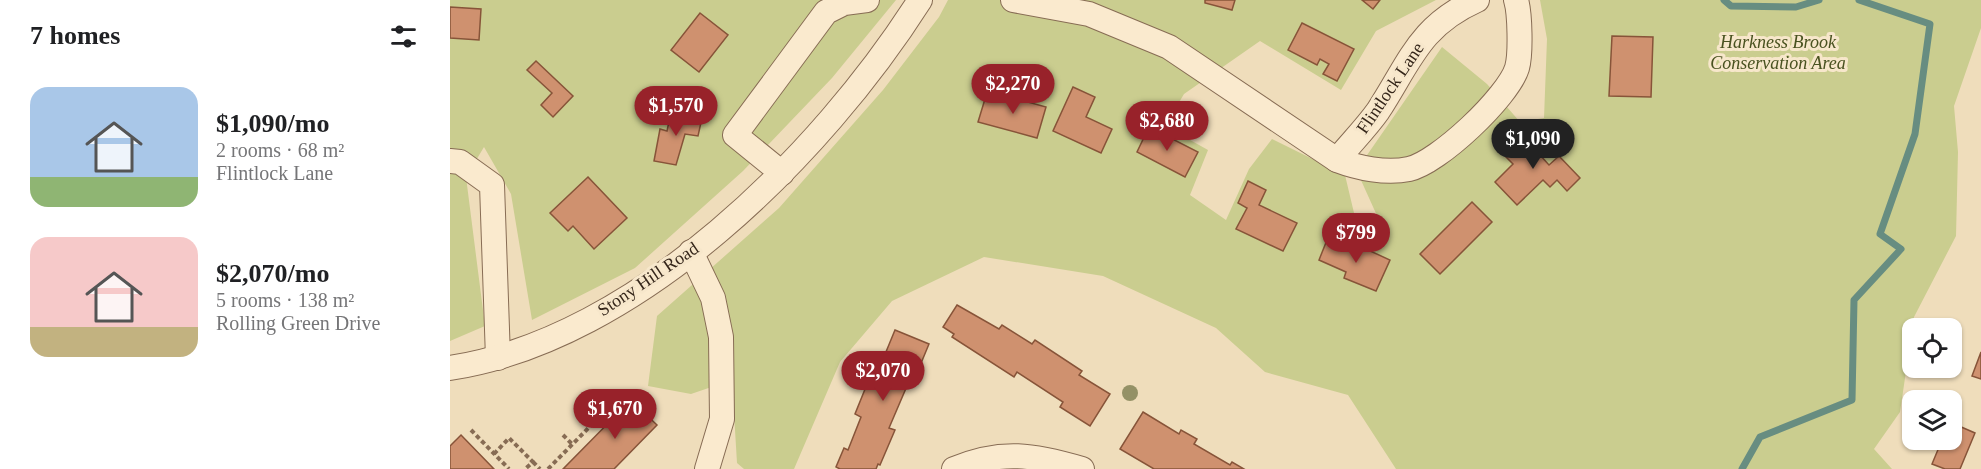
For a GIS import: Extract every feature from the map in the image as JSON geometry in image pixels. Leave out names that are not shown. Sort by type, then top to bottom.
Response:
[{"type":"street","points":[[782,173],[735,135],[826,12],[844,3],[867,0]]},
{"type":"street","name":"Stony Hill Road","points":[[450,368],[498,358],[564,334],[621,301],[691,252],[746,208],[811,144],[869,75],[920,0]]},
{"type":"street","points":[[1013,0],[1089,14],[1168,47],[1337,160],[1355,167],[1409,169],[1430,160],[1465,133],[1497,97],[1517,68],[1520,10],[1516,0]]},
{"type":"street","name":"Flintlock Lane","points":[[1337,160],[1377,112],[1415,47],[1439,21],[1477,0]]},
{"type":"street","points":[[450,161],[460,162],[492,184],[498,358]]},
{"type":"street","points":[[691,252],[713,298],[721,337],[722,419],[707,469]]},
{"type":"street","points":[[954,469],[980,458],[1014,456],[1047,458],[1082,469]]},
{"type":"path","points":[[548,469],[622,393]]},
{"type":"path","points":[[592,407],[601,415]]},
{"type":"path","points":[[471,430],[509,469]]},
{"type":"path","points":[[563,435],[572,444]]},
{"type":"path","points":[[494,454],[509,438],[540,469]]},
{"type":"path","points":[[525,469],[533,462]]},
{"type":"green space","points":[[450,0],[896,0],[832,78],[743,171],[635,268],[532,320],[511,194],[484,147],[466,177],[485,326],[450,341]]},
{"type":"green space","name":"Harkness Brook Conservation Area","points":[[948,0],[1436,0],[1376,31],[1341,90],[1260,41],[1184,94],[1165,126],[1208,150],[1190,195],[1226,220],[1249,169],[1272,139],[1345,175],[1359,234],[1388,240],[1360,178],[1365,158],[1442,47],[1487,84],[1520,122],[1544,118],[1547,39],[1540,0],[1981,0],[1981,28],[1954,106],[1958,152],[1956,236],[1914,318],[1902,318],[1902,378],[1905,378],[1900,412],[1874,449],[1892,469],[1396,469],[1348,395],[1265,372],[1216,328],[1103,276],[984,257],[892,301],[840,362],[794,469],[744,469],[737,463],[732,380],[691,394],[648,386],[657,316],[779,208],[883,90],[939,17]]},
{"type":"building","points":[[1205,0],[1235,0],[1232,10],[1205,3]]},
{"type":"building","points":[[1362,0],[1380,0],[1373,9]]},
{"type":"building","points":[[450,7],[481,9],[479,40],[450,38]]},
{"type":"building","points":[[700,13],[728,35],[699,72],[671,50]]},
{"type":"building","points":[[1302,23],[1354,49],[1337,81],[1323,74],[1329,64],[1320,59],[1317,65],[1288,50]]},
{"type":"building","points":[[1612,36],[1653,37],[1651,97],[1609,96]]},
{"type":"building","points":[[536,61],[573,96],[553,117],[541,105],[552,93],[527,70]]},
{"type":"building","points":[[1073,87],[1095,97],[1086,117],[1112,129],[1101,153],[1053,131]]},
{"type":"building","points":[[995,93],[1046,107],[1037,138],[978,122],[985,99],[993,101]]},
{"type":"building","points":[[671,112],[702,118],[698,136],[685,134],[676,165],[654,161],[660,129],[667,131]]},
{"type":"building","points":[[1149,127],[1198,152],[1185,177],[1137,152]]},
{"type":"building","points":[[1528,132],[1545,150],[1540,155],[1549,165],[1559,156],[1580,178],[1567,191],[1557,180],[1550,187],[1543,180],[1517,205],[1495,182],[1513,164],[1504,155]]},
{"type":"building","points":[[588,177],[627,218],[594,249],[573,226],[568,231],[550,213]]},
{"type":"building","points":[[1248,181],[1266,190],[1259,205],[1297,223],[1283,251],[1236,229],[1247,208],[1238,203]]},
{"type":"building","points":[[1472,202],[1492,222],[1440,274],[1420,254]]},
{"type":"building","points":[[1327,240],[1354,252],[1357,245],[1390,260],[1376,291],[1344,278],[1346,272],[1319,260]]},
{"type":"building","points":[[957,305],[999,329],[1002,325],[1032,344],[1035,340],[1082,371],[1079,375],[1110,394],[1090,426],[1060,407],[1063,402],[1017,372],[1014,377],[952,337],[954,334],[943,327]]},
{"type":"building","points":[[895,330],[929,344],[914,380],[910,379],[889,428],[895,430],[880,465],[878,464],[876,469],[840,469],[836,467],[844,448],[848,450],[861,417],[855,414],[876,362],[881,364]]},
{"type":"building","points":[[1981,352],[1981,379],[1972,376]]},
{"type":"building","points":[[631,400],[657,425],[614,469],[563,469]]},
{"type":"building","points":[[1143,412],[1179,434],[1181,430],[1197,439],[1194,444],[1230,465],[1232,462],[1244,469],[1154,469],[1120,449]]},
{"type":"building","points":[[1962,427],[1975,433],[1960,469],[1945,469],[1932,464],[1938,450],[1962,450]]},
{"type":"building","points":[[461,435],[494,469],[450,469],[450,446]]},
{"type":"waterway","points":[[1724,0],[1731,6],[1796,7],[1819,0]]},
{"type":"waterway","points":[[1742,469],[1760,437],[1852,400],[1854,300],[1901,249],[1880,234],[1915,134],[1930,24],[1859,0]]}]
